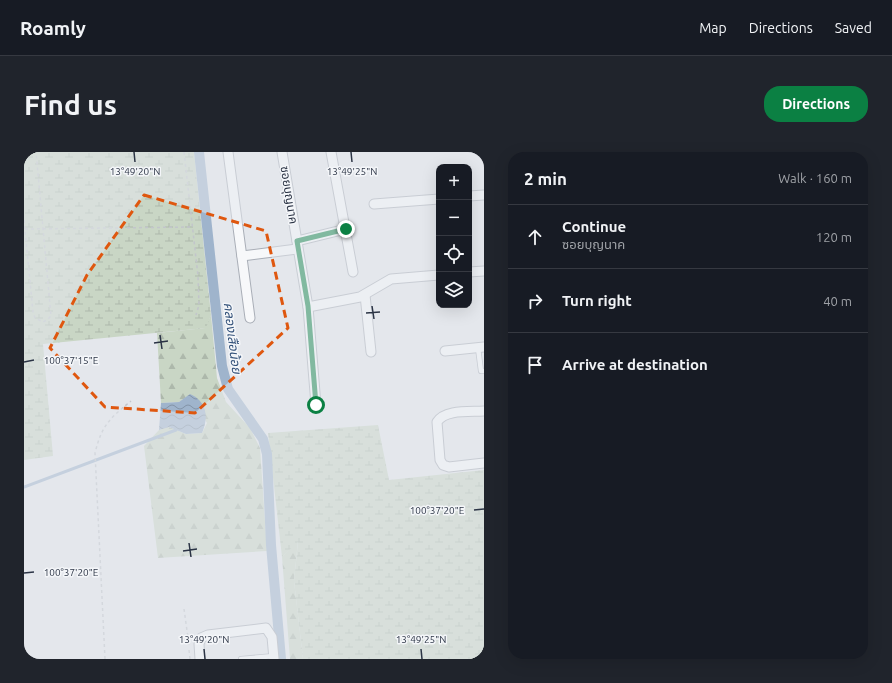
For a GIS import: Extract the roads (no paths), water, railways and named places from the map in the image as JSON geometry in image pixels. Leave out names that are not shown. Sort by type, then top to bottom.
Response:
[{"type":"street","points":[[228,152],[250,318]]},
{"type":"street","name":"ซอยบุญนาค","points":[[282,152],[308,306],[316,405]]},
{"type":"street","points":[[331,152],[353,272]]},
{"type":"street","points":[[472,196],[484,195]]},
{"type":"street","points":[[374,204],[436,199]]},
{"type":"street","points":[[242,256],[297,245],[346,229]]},
{"type":"street","points":[[472,272],[484,271]]},
{"type":"street","points":[[308,306],[365,295],[380,284],[391,279],[436,275]]},
{"type":"street","points":[[365,295],[371,352]]},
{"type":"street","points":[[445,351],[481,348]]},
{"type":"street","points":[[484,411],[447,414],[440,418],[437,422],[440,460],[443,465],[449,466],[484,463]]},
{"type":"street","points":[[200,659],[199,644],[201,638],[208,635],[266,628],[272,637],[274,658]]},
{"type":"lane","points":[[481,348],[481,371],[484,371]]},
{"type":"lane","points":[[242,659],[274,658]]},
{"type":"water","points":[[190,394],[200,401],[205,410],[206,416],[202,433],[186,434],[169,427],[159,430],[161,403],[179,402]]},
{"type":"waterway","name":"คลองเสือน้อย","points":[[199,152],[222,366],[228,389],[263,439],[267,454],[271,545],[281,659]]},
{"type":"waterway","points":[[24,487],[176,430]]}]
